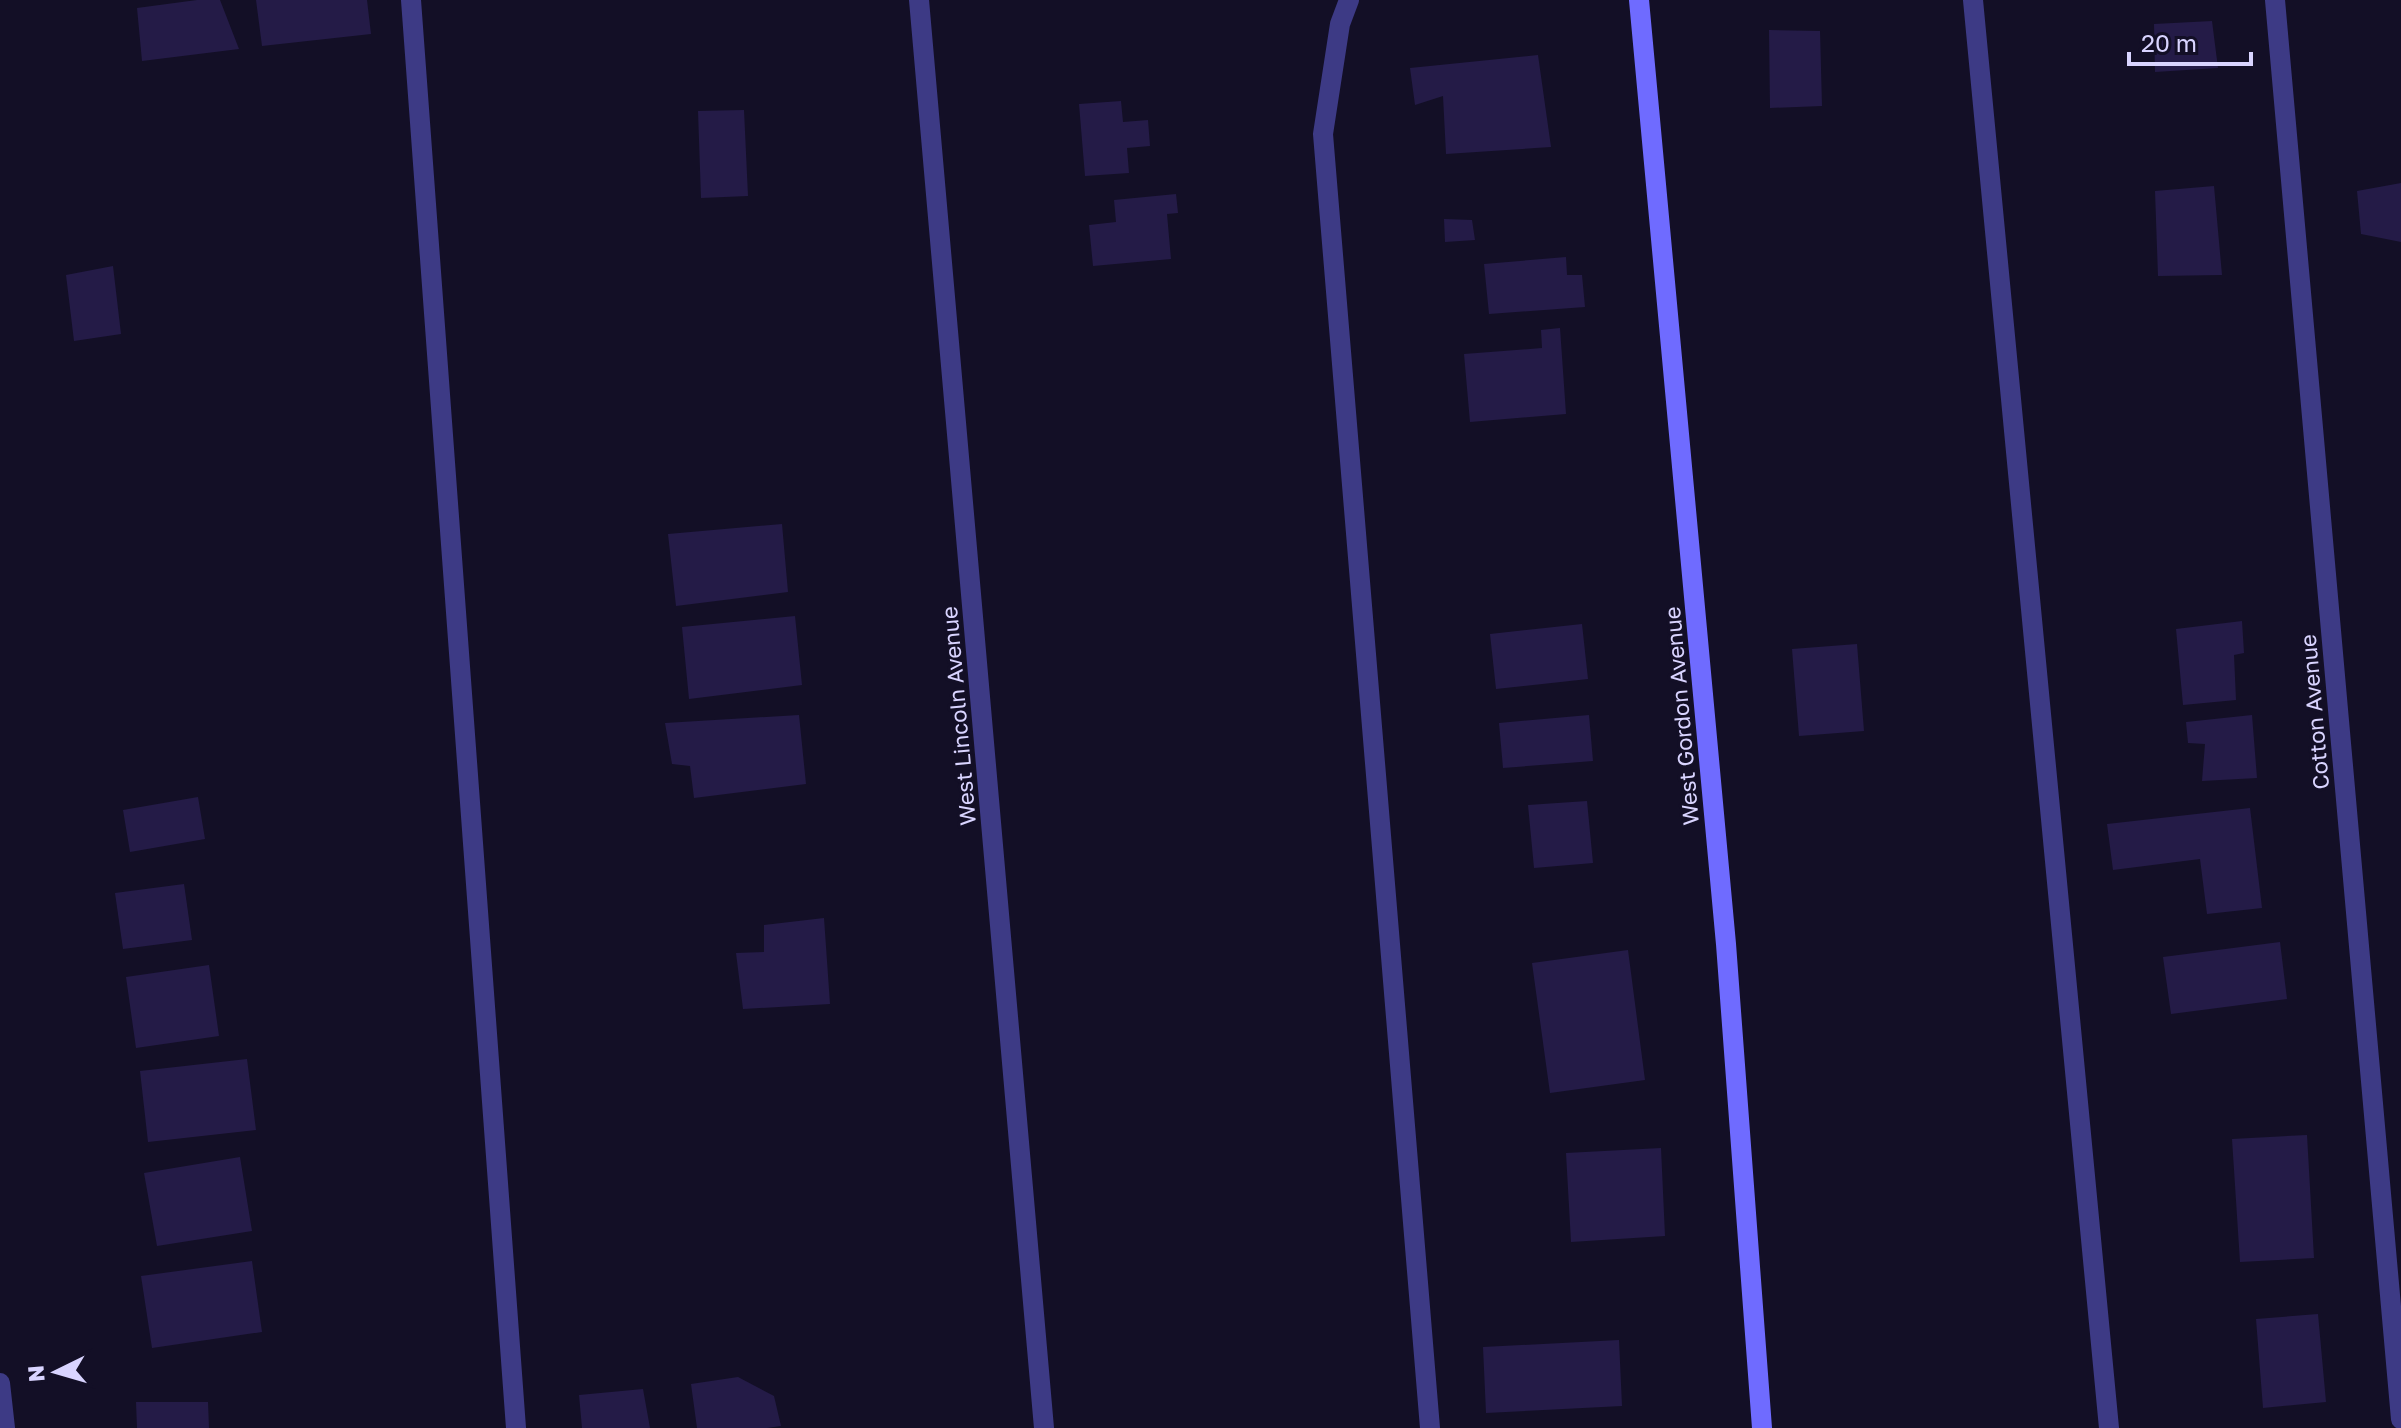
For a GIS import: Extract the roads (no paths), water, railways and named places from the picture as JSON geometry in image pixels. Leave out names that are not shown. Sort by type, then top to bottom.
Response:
[{"type":"street","points":[[411,0],[516,1428]]},
{"type":"street","name":"West Lincoln Avenue","points":[[919,0],[1044,1428]]},
{"type":"street","points":[[1349,0],[1340,24],[1323,134],[1430,1428]]},
{"type":"street","name":"West Gordon Avenue","points":[[1639,0],[1726,944],[1762,1428]]},
{"type":"street","points":[[1973,0],[2109,1428]]},
{"type":"street","name":"Cotton Avenue","points":[[2275,0],[2401,1419]]},
{"type":"street","points":[[0,1383],[5,1428]]}]
